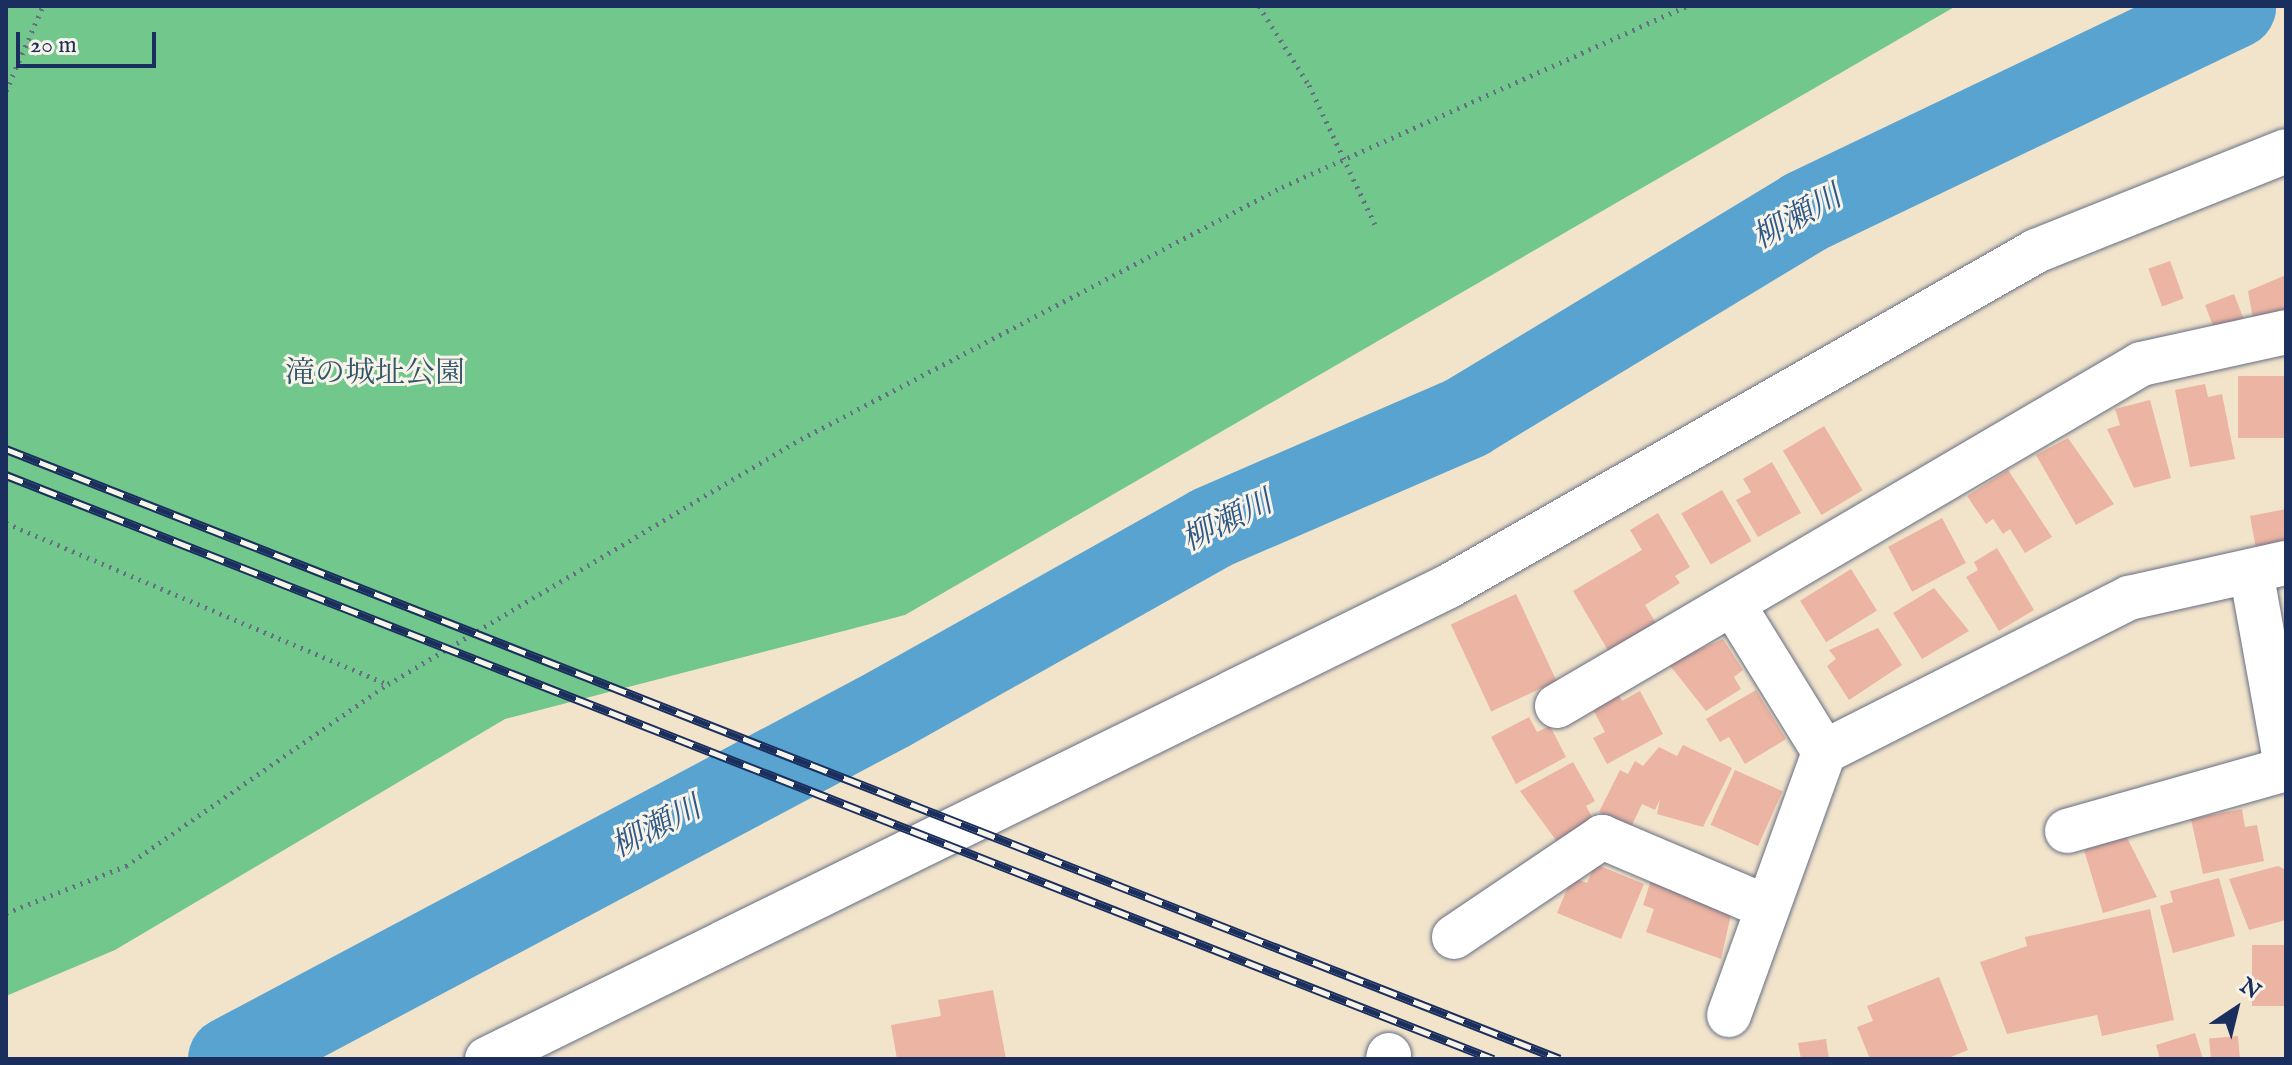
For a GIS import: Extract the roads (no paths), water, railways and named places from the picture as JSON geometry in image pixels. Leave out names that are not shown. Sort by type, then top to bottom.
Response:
[{"type":"street","points":[[487,1059],[1449,586],[2036,251],[2286,151]]},
{"type":"street","points":[[1557,706],[1734,606],[2141,364],[2286,332]]},
{"type":"street","points":[[1729,1015],[1824,752],[2129,598],[2268,567],[2286,767],[2067,831]]},
{"type":"street","points":[[1734,606],[1824,752]]},
{"type":"street","points":[[1454,937],[1602,837],[1767,907]]},
{"type":"waterway","name":"柳瀬川","points":[[230,1059],[889,709],[1211,528],[1467,417],[1805,212],[2234,6]]},
{"type":"railway","points":[[6,449],[1560,1059]]},
{"type":"railway","points":[[6,475],[1493,1059]]},
{"type":"park label","name":"滝の城址公園","points":[[375,374]]}]
